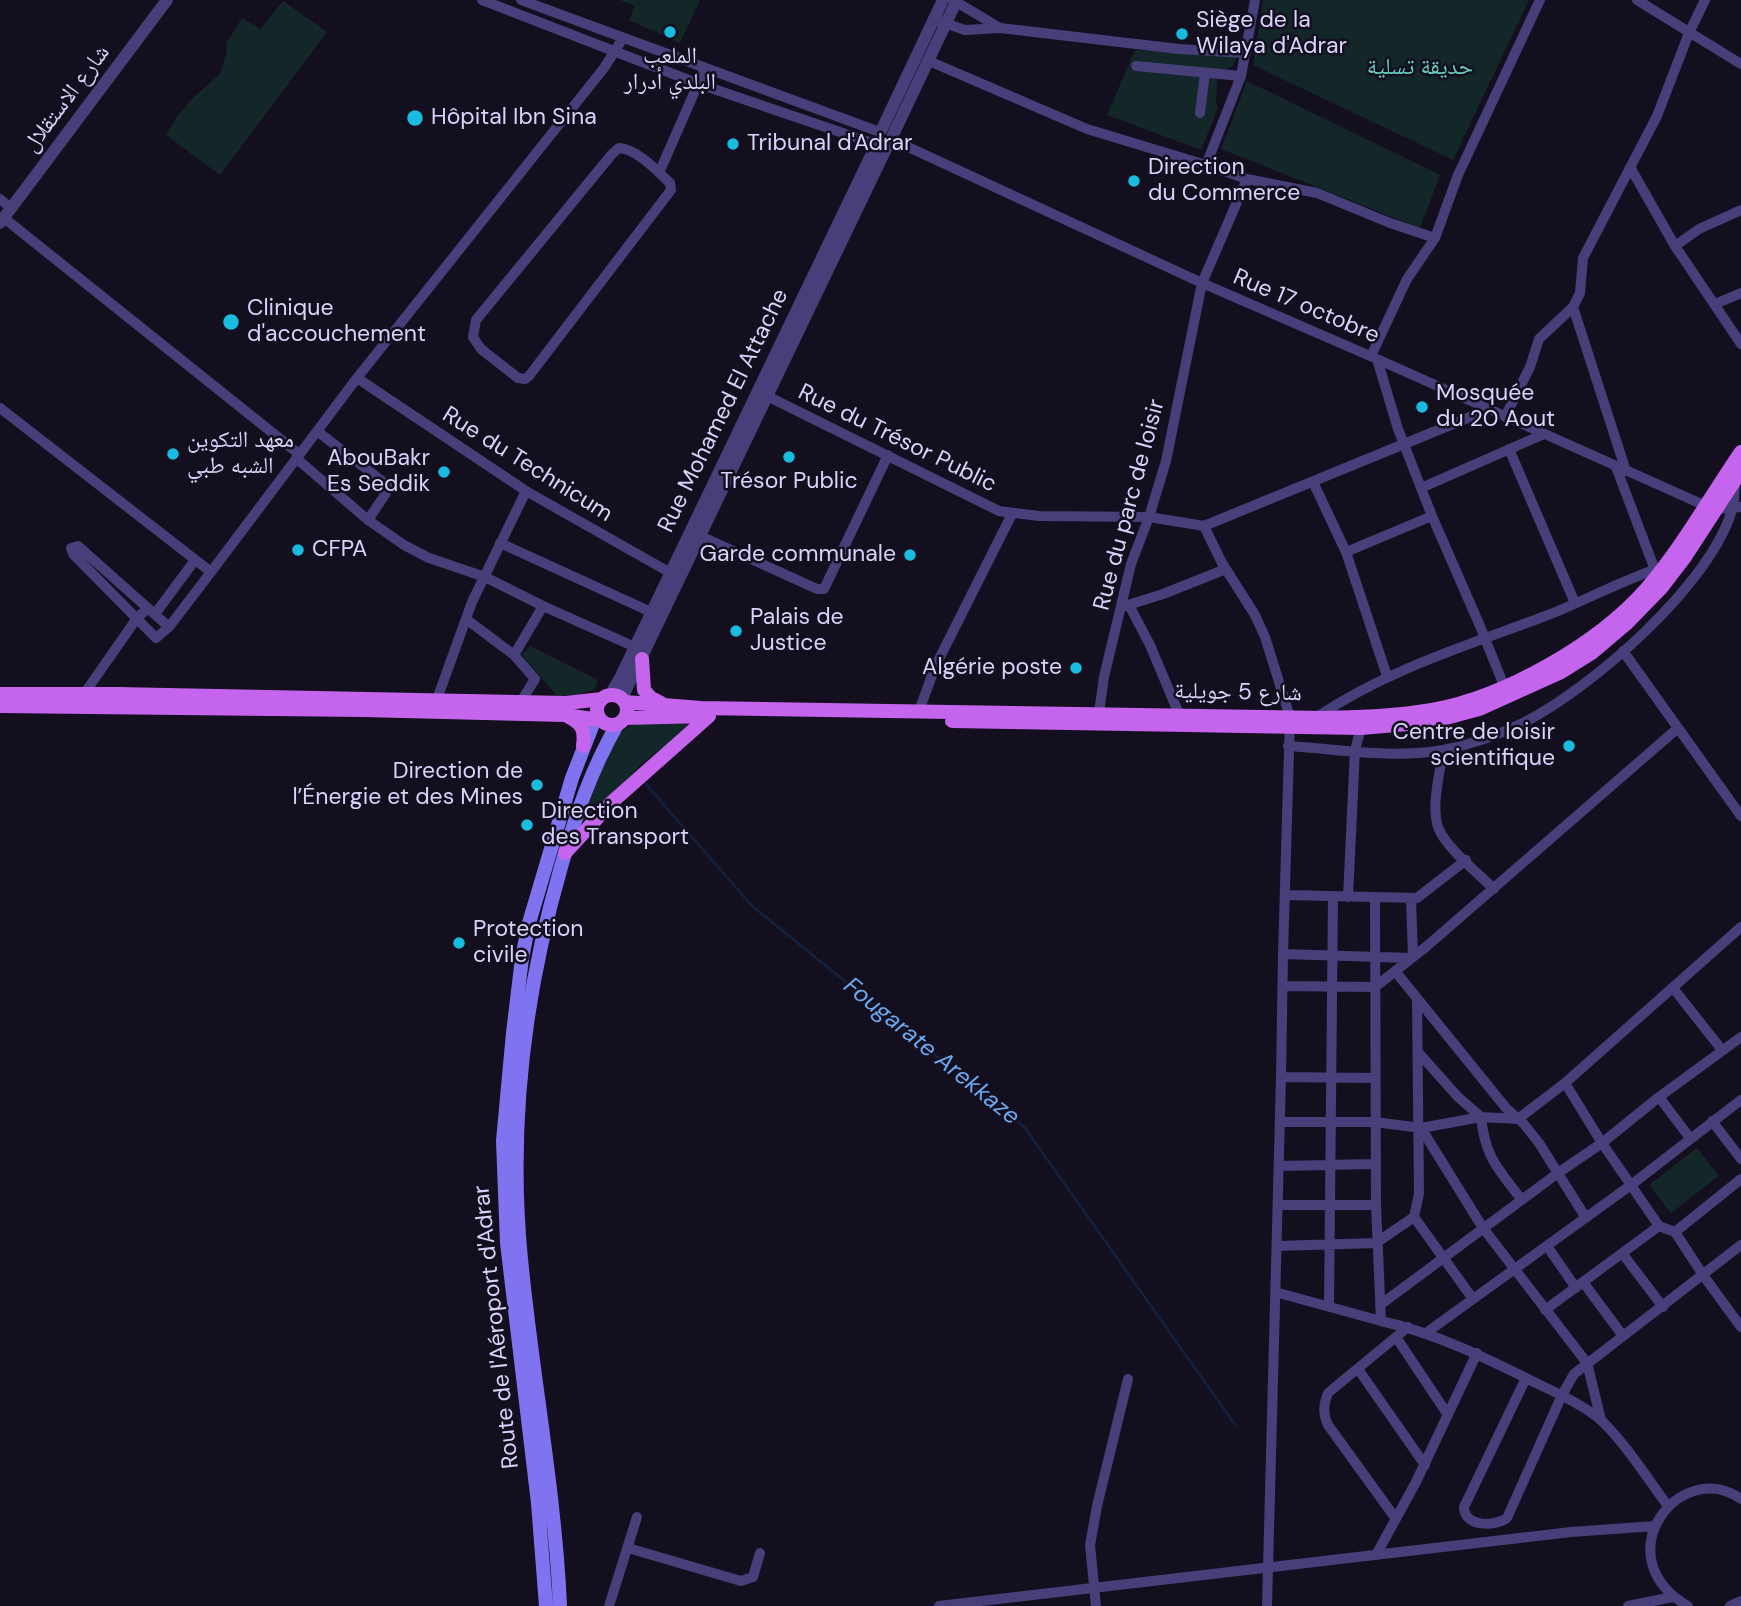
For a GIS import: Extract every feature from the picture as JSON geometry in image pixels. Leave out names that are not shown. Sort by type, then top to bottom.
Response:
[{"type":"main road","name":"شارع 5 جويلية","points":[[1739,475],[1711,508],[1659,568],[1634,601],[1570,654],[1504,686],[1433,710],[1290,722],[865,715],[709,716],[607,724],[607,706],[665,705],[865,715],[919,711],[1098,718],[1179,714],[1290,722],[1361,728],[1431,722],[1479,709],[1514,695],[1582,659],[1626,624],[1644,607],[1685,557],[1711,508],[1741,452]]},
{"type":"main road","points":[[638,653],[643,690],[651,698],[665,705]]},
{"type":"main road","points":[[0,694],[566,703],[627,710],[621,722]]},
{"type":"main road","points":[[0,706],[325,709],[565,715],[607,706]]},
{"type":"main road","name":"Route de l'Aéroport d'Adrar","points":[[546,1606],[538,1503],[507,1242],[503,1140],[522,958],[535,898],[583,746],[607,706]]},
{"type":"main road","points":[[565,715],[582,726],[583,746]]},
{"type":"main road","points":[[550,849],[565,852],[612,802],[709,716]]},
{"type":"main road","name":"Route de l'Aéroport d'Adrar","points":[[560,1606],[547,1457],[521,1256],[516,1165],[517,1119],[524,1035],[532,984],[551,902],[589,778],[621,722]]},
{"type":"main road","points":[[535,898],[551,902]]},
{"type":"street","name":"شارع الاستقلال","points":[[5,216],[167,0]]},
{"type":"street","points":[[482,0],[699,84],[883,139]]},
{"type":"street","points":[[521,0],[737,79],[883,139]]},
{"type":"street","name":"Rue Mohamed El Attache","points":[[904,98],[929,61],[943,0]]},
{"type":"street","points":[[1206,164],[1241,76],[1255,0]]},
{"type":"street","points":[[1504,686],[1432,516],[1374,357],[1407,279],[1434,238],[1458,175],[1540,0]]},
{"type":"street","points":[[1637,0],[1741,64]]},
{"type":"street","points":[[1505,416],[1531,366],[1539,339],[1573,307],[1580,293],[1583,258],[1657,116],[1689,33],[1705,0]]},
{"type":"street","points":[[956,1],[1000,28]]},
{"type":"street","name":"Rue Mohamed El Attache","points":[[607,706],[638,653],[939,22],[956,1]]},
{"type":"street","points":[[939,22],[965,30],[1000,28],[1179,49],[1246,53]]},
{"type":"street","points":[[169,627],[78,546],[71,548],[73,554],[156,638],[169,627],[357,378],[623,38]]},
{"type":"street","points":[[929,61],[1087,129],[1247,179],[1317,194],[1434,238]]},
{"type":"street","points":[[1136,65],[1241,76]]},
{"type":"street","points":[[659,173],[705,68]]},
{"type":"street","points":[[1200,113],[1205,73]]},
{"type":"street","points":[[731,95],[737,79]]},
{"type":"street","name":"Rue 17 octobre","points":[[883,139],[1711,508]]},
{"type":"street","points":[[619,148],[628,149],[659,173],[670,183],[670,193],[530,376],[525,379],[518,378],[481,349],[473,337],[476,320],[612,153],[619,148]]},
{"type":"street","points":[[1630,167],[1675,246],[1741,344]]},
{"type":"street","name":"Rue du parc de loisir","points":[[1098,718],[1125,606],[1131,564],[1166,461],[1202,283],[1247,179]]},
{"type":"street","points":[[0,199],[5,216],[298,456],[368,520],[404,545],[429,558],[485,577],[638,653]]},
{"type":"street","points":[[1675,246],[1699,229],[1741,210]]},
{"type":"street","points":[[1716,304],[1741,293]]},
{"type":"street","points":[[1316,718],[1340,701],[1387,676],[1659,568],[1621,469],[1573,307]]},
{"type":"street","name":"Rue du Technicum","points":[[357,378],[526,491],[675,575]]},
{"type":"street","name":"Rue du Trésor Public","points":[[761,394],[988,507],[1012,514],[1149,517],[1203,526]]},
{"type":"street","points":[[0,408],[211,572]]},
{"type":"street","points":[[1268,1606],[1290,722],[1260,626],[1203,526],[1487,410]]},
{"type":"street","points":[[317,431],[387,485],[386,493],[368,520]]},
{"type":"street","points":[[1421,488],[1544,434]]},
{"type":"street","points":[[1509,449],[1575,603]]},
{"type":"street","points":[[694,534],[817,589],[824,589],[888,455]]},
{"type":"street","points":[[1288,746],[1423,753],[1483,739],[1522,723],[1577,689],[1665,612],[1715,546],[1737,508],[1739,475]]},
{"type":"street","points":[[1312,482],[1346,552],[1387,676]]},
{"type":"street","points":[[436,702],[466,619],[526,491]]},
{"type":"street","points":[[1711,508],[1737,508]]},
{"type":"street","points":[[919,711],[935,667],[1012,514]]},
{"type":"street","points":[[1346,552],[1432,516]]},
{"type":"street","points":[[500,543],[651,612]]},
{"type":"street","points":[[84,694],[137,618],[152,611],[195,559]]},
{"type":"street","points":[[1179,714],[1150,645],[1125,606],[1226,569]]},
{"type":"street","name":"Rue Mohamed El Attache","points":[[638,653],[651,612],[675,575]]},
{"type":"street","points":[[514,654],[543,606]]},
{"type":"street","points":[[466,619],[514,654],[535,681],[520,703]]},
{"type":"street","points":[[1623,650],[1741,816]]},
{"type":"street","points":[[1348,897],[1355,750],[1361,728]]},
{"type":"street","points":[[1283,986],[1375,987],[1494,889],[1678,728]]},
{"type":"street","points":[[1443,750],[1436,816],[1438,829],[1446,841],[1494,889]]},
{"type":"street","points":[[1285,895],[1411,899],[1422,897],[1465,860]]},
{"type":"street","points":[[1329,1305],[1333,897]]},
{"type":"street","points":[[1375,898],[1375,1164],[1381,1321]]},
{"type":"street","points":[[1411,899],[1412,957]]},
{"type":"street","points":[[1280,1122],[1375,1122],[1419,1128],[1481,1117],[1518,1119],[1565,1083],[1741,927]]},
{"type":"street","points":[[1283,954],[1412,957]]},
{"type":"street","points":[[1395,971],[1506,1108],[1539,1143],[1586,1218]]},
{"type":"street","points":[[1674,988],[1722,1050]]},
{"type":"street","points":[[1277,1246],[1377,1243],[1414,1217],[1419,1194],[1418,999]]},
{"type":"street","points":[[1380,1306],[1741,1037]]},
{"type":"street","points":[[1418,1052],[1458,1097],[1481,1117],[1483,1140],[1488,1153],[1522,1200]]},
{"type":"street","points":[[1282,1077],[1375,1077]]},
{"type":"street","points":[[1565,1083],[1659,1226],[1675,1232],[1741,1327]]},
{"type":"street","points":[[1660,1097],[1690,1138]]},
{"type":"street","points":[[1426,1333],[1631,1185],[1741,1100]]},
{"type":"street","points":[[1712,1121],[1741,1159]]},
{"type":"street","points":[[1419,1128],[1483,1228],[1587,1363],[1601,1420]]},
{"type":"street","points":[[1279,1166],[1375,1164]]},
{"type":"street","points":[[1675,1232],[1741,1179]]},
{"type":"street","points":[[1278,1205],[1376,1205]]},
{"type":"street","points":[[1414,1217],[1473,1299]]},
{"type":"street","points":[[1545,1310],[1659,1226]]},
{"type":"street","points":[[1526,1378],[1464,1507],[1464,1513],[1468,1517],[1484,1524],[1494,1525],[1507,1518],[1574,1374],[1741,1245]]},
{"type":"street","points":[[1547,1246],[1623,1336]]},
{"type":"street","points":[[1622,1253],[1663,1307]]},
{"type":"street","points":[[1275,1292],[1426,1333],[1477,1353],[1562,1395],[1601,1420],[1627,1449],[1668,1506]]},
{"type":"street","points":[[1396,1519],[1328,1425],[1324,1404],[1328,1393],[1408,1327]]},
{"type":"street","points":[[1396,1337],[1448,1415]]},
{"type":"street","points":[[1376,1555],[1425,1465],[1477,1353]]},
{"type":"street","points":[[1358,1369],[1425,1465]]},
{"type":"street","points":[[1096,1606],[1090,1545],[1128,1379]]},
{"type":"street","points":[[1688,1606],[1662,1586],[1654,1572],[1650,1541],[1655,1526],[1668,1506],[1683,1496],[1701,1490],[1719,1490],[1741,1499]]},
{"type":"street","points":[[609,1606],[636,1517]]},
{"type":"street","points":[[939,1606],[1572,1532],[1655,1526]]},
{"type":"street","points":[[628,1548],[741,1581],[753,1577],[760,1553]]},
{"type":"street","points":[[1040,1606],[1042,1594]]},
{"type":"street","points":[[1628,1606],[1673,1597]]},
{"type":"street","points":[[1730,1606],[1741,1601]]},
{"type":"green space","name":"الملعب البلدي أدرار","points":[[620,0],[700,0],[680,43],[629,20],[635,6]]},
{"type":"green space","name":"حديقة تسلية","points":[[1263,0],[1529,0],[1453,160],[1253,65]]},
{"type":"green space","points":[[283,1],[327,32],[220,175],[166,135],[178,115],[220,74],[227,42],[242,18],[260,29]]},
{"type":"green space","points":[[1135,50],[1237,56],[1233,66],[1218,72],[1218,108],[1201,150],[1107,115]]},
{"type":"green space","points":[[1247,81],[1440,175],[1420,228],[1221,149]]},
{"type":"green space","points":[[530,646],[598,680],[595,689],[577,695],[557,696],[522,655]]},
{"type":"green space","points":[[699,720],[641,764],[572,841],[604,762],[620,734],[628,727],[642,723]]},
{"type":"green space","points":[[1697,1148],[1719,1176],[1671,1213],[1649,1185]]},
{"type":"waterway","name":"Fougarate Arekkaze","points":[[644,782],[751,905],[1025,1128],[1236,1426]]},
{"type":"place","name":"الملعب البلدي أدرار","points":[[670,32]]},
{"type":"place","name":"Siège de la Wilaya d'Adrar","points":[[1182,34]]},
{"type":"place","name":"Hôpital Ibn Sina","points":[[415,118]]},
{"type":"place","name":"Tribunal d'Adrar","points":[[733,144]]},
{"type":"place","name":"Direction du Commerce","points":[[1134,181]]},
{"type":"place","name":"Clinique d'accouchement","points":[[231,322]]},
{"type":"place","name":"Mosquée du 20 Aout","points":[[1422,407]]},
{"type":"place","name":"معهد التكوين الشبه طبي","points":[[173,454]]},
{"type":"place","name":"Trésor Public","points":[[789,457]]},
{"type":"place","name":"AbouBakr Es Seddik","points":[[444,472]]},
{"type":"place","name":"CFPA","points":[[298,550]]},
{"type":"place","name":"Garde communale","points":[[910,555]]},
{"type":"place","name":"Palais de Justice","points":[[736,631]]},
{"type":"place","name":"Algérie poste","points":[[1076,668]]},
{"type":"place","name":"Centre de loisir scientifique","points":[[1569,746]]},
{"type":"place","name":"Direction de l’Énergie et des Mines","points":[[537,785]]},
{"type":"place","name":"Direction des Transport","points":[[527,825]]},
{"type":"place","name":"Protection civile","points":[[459,943]]}]
